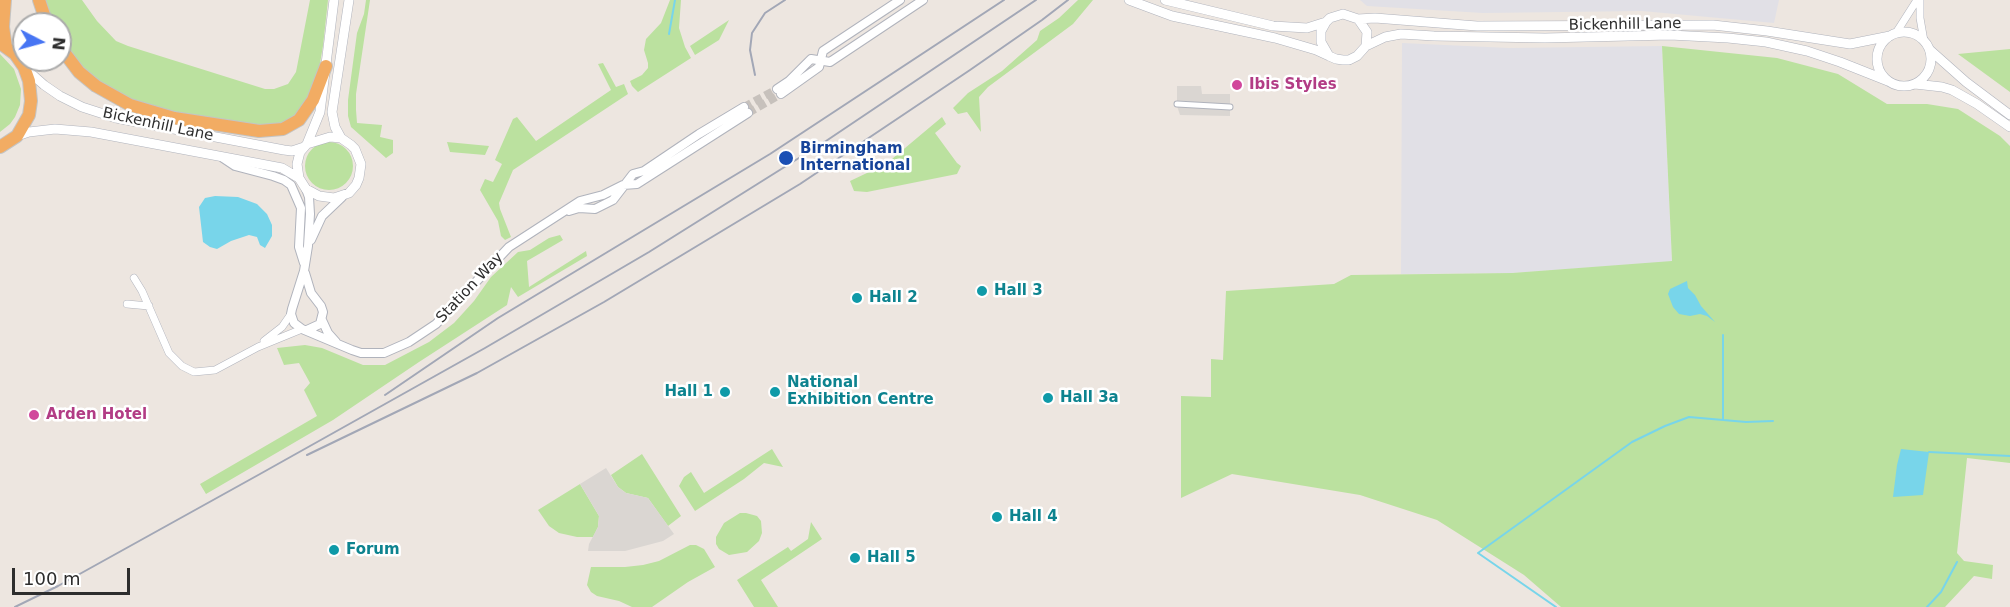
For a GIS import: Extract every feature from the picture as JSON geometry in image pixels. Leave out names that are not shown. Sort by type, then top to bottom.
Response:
[{"type":"highway","points":[[3,45],[5,0]]},
{"type":"highway","points":[[72,62],[96,86],[130,105],[161,115],[260,131],[283,129],[299,120],[313,100],[326,66]]},
{"type":"highway","points":[[1,148],[17,136],[29,115],[31,101],[26,72]]},
{"type":"main road","points":[[334,0],[320,112],[300,152],[297,164],[299,178],[306,189],[312,194],[327,198],[342,197],[350,193],[359,178],[361,164],[355,149],[341,138],[334,127],[332,112],[349,0]]},
{"type":"main road","points":[[1129,0],[1173,16],[1275,38],[1336,59],[1349,60],[1357,56],[1366,46],[1367,32],[1358,19],[1343,14],[1308,28],[1292,28],[1273,26],[1165,0]]},
{"type":"main road","name":"Bickenhill Lane","points":[[1358,19],[1375,18],[1478,26],[1713,25],[1850,44],[1893,35]]},
{"type":"main road","points":[[1328,20],[1321,31],[1321,42],[1329,56]]},
{"type":"main road","points":[[2010,115],[1930,50],[1924,41],[1911,33],[1893,35],[1880,47],[1877,62],[1883,76],[1888,81],[1901,86],[1916,84],[1952,90],[2010,127]]},
{"type":"main road","name":"Bickenhill Lane","points":[[1366,46],[1385,37],[1401,34],[1545,38],[1670,35],[1728,38],[1766,42],[1807,51],[1888,81]]},
{"type":"main road","points":[[1916,84],[1927,73],[1931,58],[1930,50]]},
{"type":"main road","name":"Bickenhill Lane","points":[[30,72],[60,96],[82,107],[116,118],[284,150],[292,151],[305,145]]},
{"type":"main road","name":"Bickenhill Lane","points":[[17,136],[28,132],[55,129],[78,130],[282,168],[299,178]]},
{"type":"main road","points":[[305,145],[322,138],[341,138]]},
{"type":"street","points":[[779,92],[819,68],[823,51],[900,0]]},
{"type":"street","points":[[820,60],[831,62],[923,0]]},
{"type":"street","points":[[1893,35],[1918,0]]},
{"type":"street","points":[[1918,0],[1924,41]]},
{"type":"street","points":[[1985,97],[2010,108]]},
{"type":"street","points":[[1177,104],[1230,107]]},
{"type":"street","name":"Station Way","points":[[304,330],[362,353],[384,353],[418,338],[446,315],[509,247],[580,201],[603,195],[623,185],[633,174],[644,171],[699,134],[746,110]]},
{"type":"street","points":[[220,155],[235,166],[273,176],[291,185],[301,208],[300,247],[310,293],[321,306],[322,320],[328,333],[339,345]]},
{"type":"street","points":[[258,347],[282,327],[291,314],[305,269],[310,214],[306,189]]},
{"type":"street","points":[[308,246],[322,216],[342,197]]},
{"type":"street","points":[[134,279],[142,291],[169,352],[182,366],[194,372],[215,370],[258,347],[316,327],[322,320]]},
{"type":"street","points":[[294,304],[304,298],[316,300]]},
{"type":"street","points":[[127,304],[149,306]]},
{"type":"street","points":[[291,314],[294,323],[304,330]]},
{"type":"shaded area","points":[[1360,0],[1779,0],[1774,23],[1642,11],[1483,13],[1367,6]]},
{"type":"shaded area","points":[[1402,43],[1509,48],[1662,46],[1672,262],[1512,273],[1401,274]]},
{"type":"shaded area","points":[[1177,86],[1201,86],[1202,94],[1230,94],[1230,116],[1180,115],[1177,106]]},
{"type":"shaded area","points":[[606,468],[618,487],[626,493],[648,498],[674,534],[663,541],[625,551],[588,551],[598,527],[599,516],[580,484]]},
{"type":"green space","points":[[44,0],[82,0],[97,21],[116,41],[265,89],[274,89],[288,84],[296,72],[310,0],[328,0],[316,86],[297,116],[277,128],[193,118],[132,102],[96,81],[72,56],[72,12],[48,12]]},
{"type":"green space","points":[[366,0],[370,0],[356,94],[357,123],[382,125],[380,137],[393,140],[393,153],[386,158],[351,127],[348,116],[357,33]]},
{"type":"green space","points":[[670,0],[681,0],[679,28],[691,58],[638,92],[630,81],[642,75],[648,68],[644,50],[646,39],[661,23]]},
{"type":"green space","points":[[1078,0],[1093,0],[1073,24],[988,87],[979,97],[981,132],[967,112],[958,114],[953,108],[968,93],[1002,71],[1037,40],[1040,31],[1059,18]]},
{"type":"green space","points":[[729,20],[719,40],[695,55],[690,46]]},
{"type":"green space","points":[[1662,46],[1777,58],[1838,74],[1887,104],[1927,104],[1958,109],[2000,136],[2010,146],[2010,463],[1967,458],[1957,553],[1964,561],[1993,565],[1992,579],[1974,576],[1945,607],[1561,607],[1524,575],[1437,520],[1360,495],[1232,474],[1181,498],[1181,396],[1211,397],[1211,359],[1223,360],[1226,291],[1334,284],[1351,275],[1512,273],[1672,261]]},
{"type":"green space","points":[[2010,49],[2010,92],[1958,54]]},
{"type":"green space","points":[[0,54],[12,67],[12,72],[15,72],[21,89],[20,105],[15,117],[0,132]]},
{"type":"green space","points":[[603,63],[616,87],[624,84],[628,94],[513,170],[499,203],[511,237],[505,240],[501,236],[498,221],[480,190],[485,179],[493,182],[502,164],[495,160],[513,119],[517,117],[536,141],[611,90],[598,64]]},
{"type":"green space","points":[[942,117],[946,124],[935,133],[961,166],[957,174],[867,192],[854,191],[850,181],[886,164]]},
{"type":"green space","points":[[324,142],[334,142],[346,149],[353,161],[353,171],[346,183],[334,190],[324,190],[309,179],[305,171],[305,161],[316,146]]},
{"type":"green space","points":[[447,142],[489,146],[485,155],[450,152]]},
{"type":"green space","points":[[560,235],[563,240],[527,261],[529,287],[586,251],[587,256],[518,297],[511,287],[507,305],[333,420],[206,494],[200,484],[317,416],[304,390],[310,383],[299,363],[284,365],[277,348],[305,345],[322,348],[363,365],[385,365],[429,342],[454,323],[491,277],[518,252],[530,250],[549,238]]},
{"type":"green space","points":[[772,449],[783,467],[764,463],[695,511],[679,486],[684,477],[691,472],[704,493]]},
{"type":"green space","points":[[642,454],[681,516],[668,526],[648,498],[626,493],[618,487],[611,475]]},
{"type":"green space","points":[[580,484],[599,516],[598,527],[593,537],[577,537],[559,533],[549,526],[538,510]]},
{"type":"green space","points":[[740,513],[757,516],[761,521],[762,533],[759,541],[747,552],[729,555],[719,549],[716,537],[724,523]]},
{"type":"green space","points":[[811,522],[822,539],[761,580],[778,607],[754,607],[737,580],[788,547],[791,551],[808,539]]},
{"type":"green space","points":[[690,545],[704,549],[715,567],[688,582],[652,607],[632,607],[619,601],[597,596],[587,585],[591,567],[643,565],[659,561]]},
{"type":"water","points":[[238,197],[257,204],[267,214],[272,225],[272,236],[265,248],[260,245],[257,237],[249,235],[217,249],[203,242],[199,207],[205,198]]},
{"type":"water","points":[[1687,281],[1688,288],[1715,322],[1700,314],[1690,316],[1679,314],[1673,307],[1668,294],[1670,289]]},
{"type":"water","points":[[1901,449],[1929,452],[1923,495],[1893,497]]},
{"type":"waterway","points":[[669,34],[675,0]]},
{"type":"waterway","points":[[1723,335],[1723,419]]},
{"type":"waterway","points":[[1556,607],[1478,553],[1632,442],[1665,426],[1689,417],[1746,422],[1773,421]]},
{"type":"waterway","points":[[1929,452],[2010,456]]},
{"type":"waterway","points":[[1927,607],[1941,592],[1957,562]]},
{"type":"tunnel","points":[[744,107],[777,89]]},
{"type":"tunnel","points":[[748,113],[781,94]]},
{"type":"railway","points":[[755,75],[750,50],[752,33],[765,13],[785,0]]},
{"type":"railway","points":[[385,395],[498,318],[770,154],[1004,0]]},
{"type":"railway","points":[[15,607],[58,586],[260,474],[485,348],[649,252],[826,141],[1036,0]]},
{"type":"railway","points":[[307,455],[477,373],[604,302],[800,184],[970,70],[1068,0]]},
{"type":"place","name":"Ibis Styles","points":[[1237,85]]},
{"type":"place","name":"Birmingham International","points":[[786,158]]},
{"type":"place","name":"Hall 3","points":[[982,291]]},
{"type":"place","name":"Hall 2","points":[[857,298]]},
{"type":"place","name":"Hall 1","points":[[725,392]]},
{"type":"place","name":"National Exhibition Centre","points":[[775,392]]},
{"type":"place","name":"Hall 3a","points":[[1048,398]]},
{"type":"place","name":"Arden Hotel","points":[[34,415]]},
{"type":"place","name":"Hall 4","points":[[997,517]]},
{"type":"place","name":"Forum","points":[[334,550]]},
{"type":"place","name":"Hall 5","points":[[855,558]]}]
